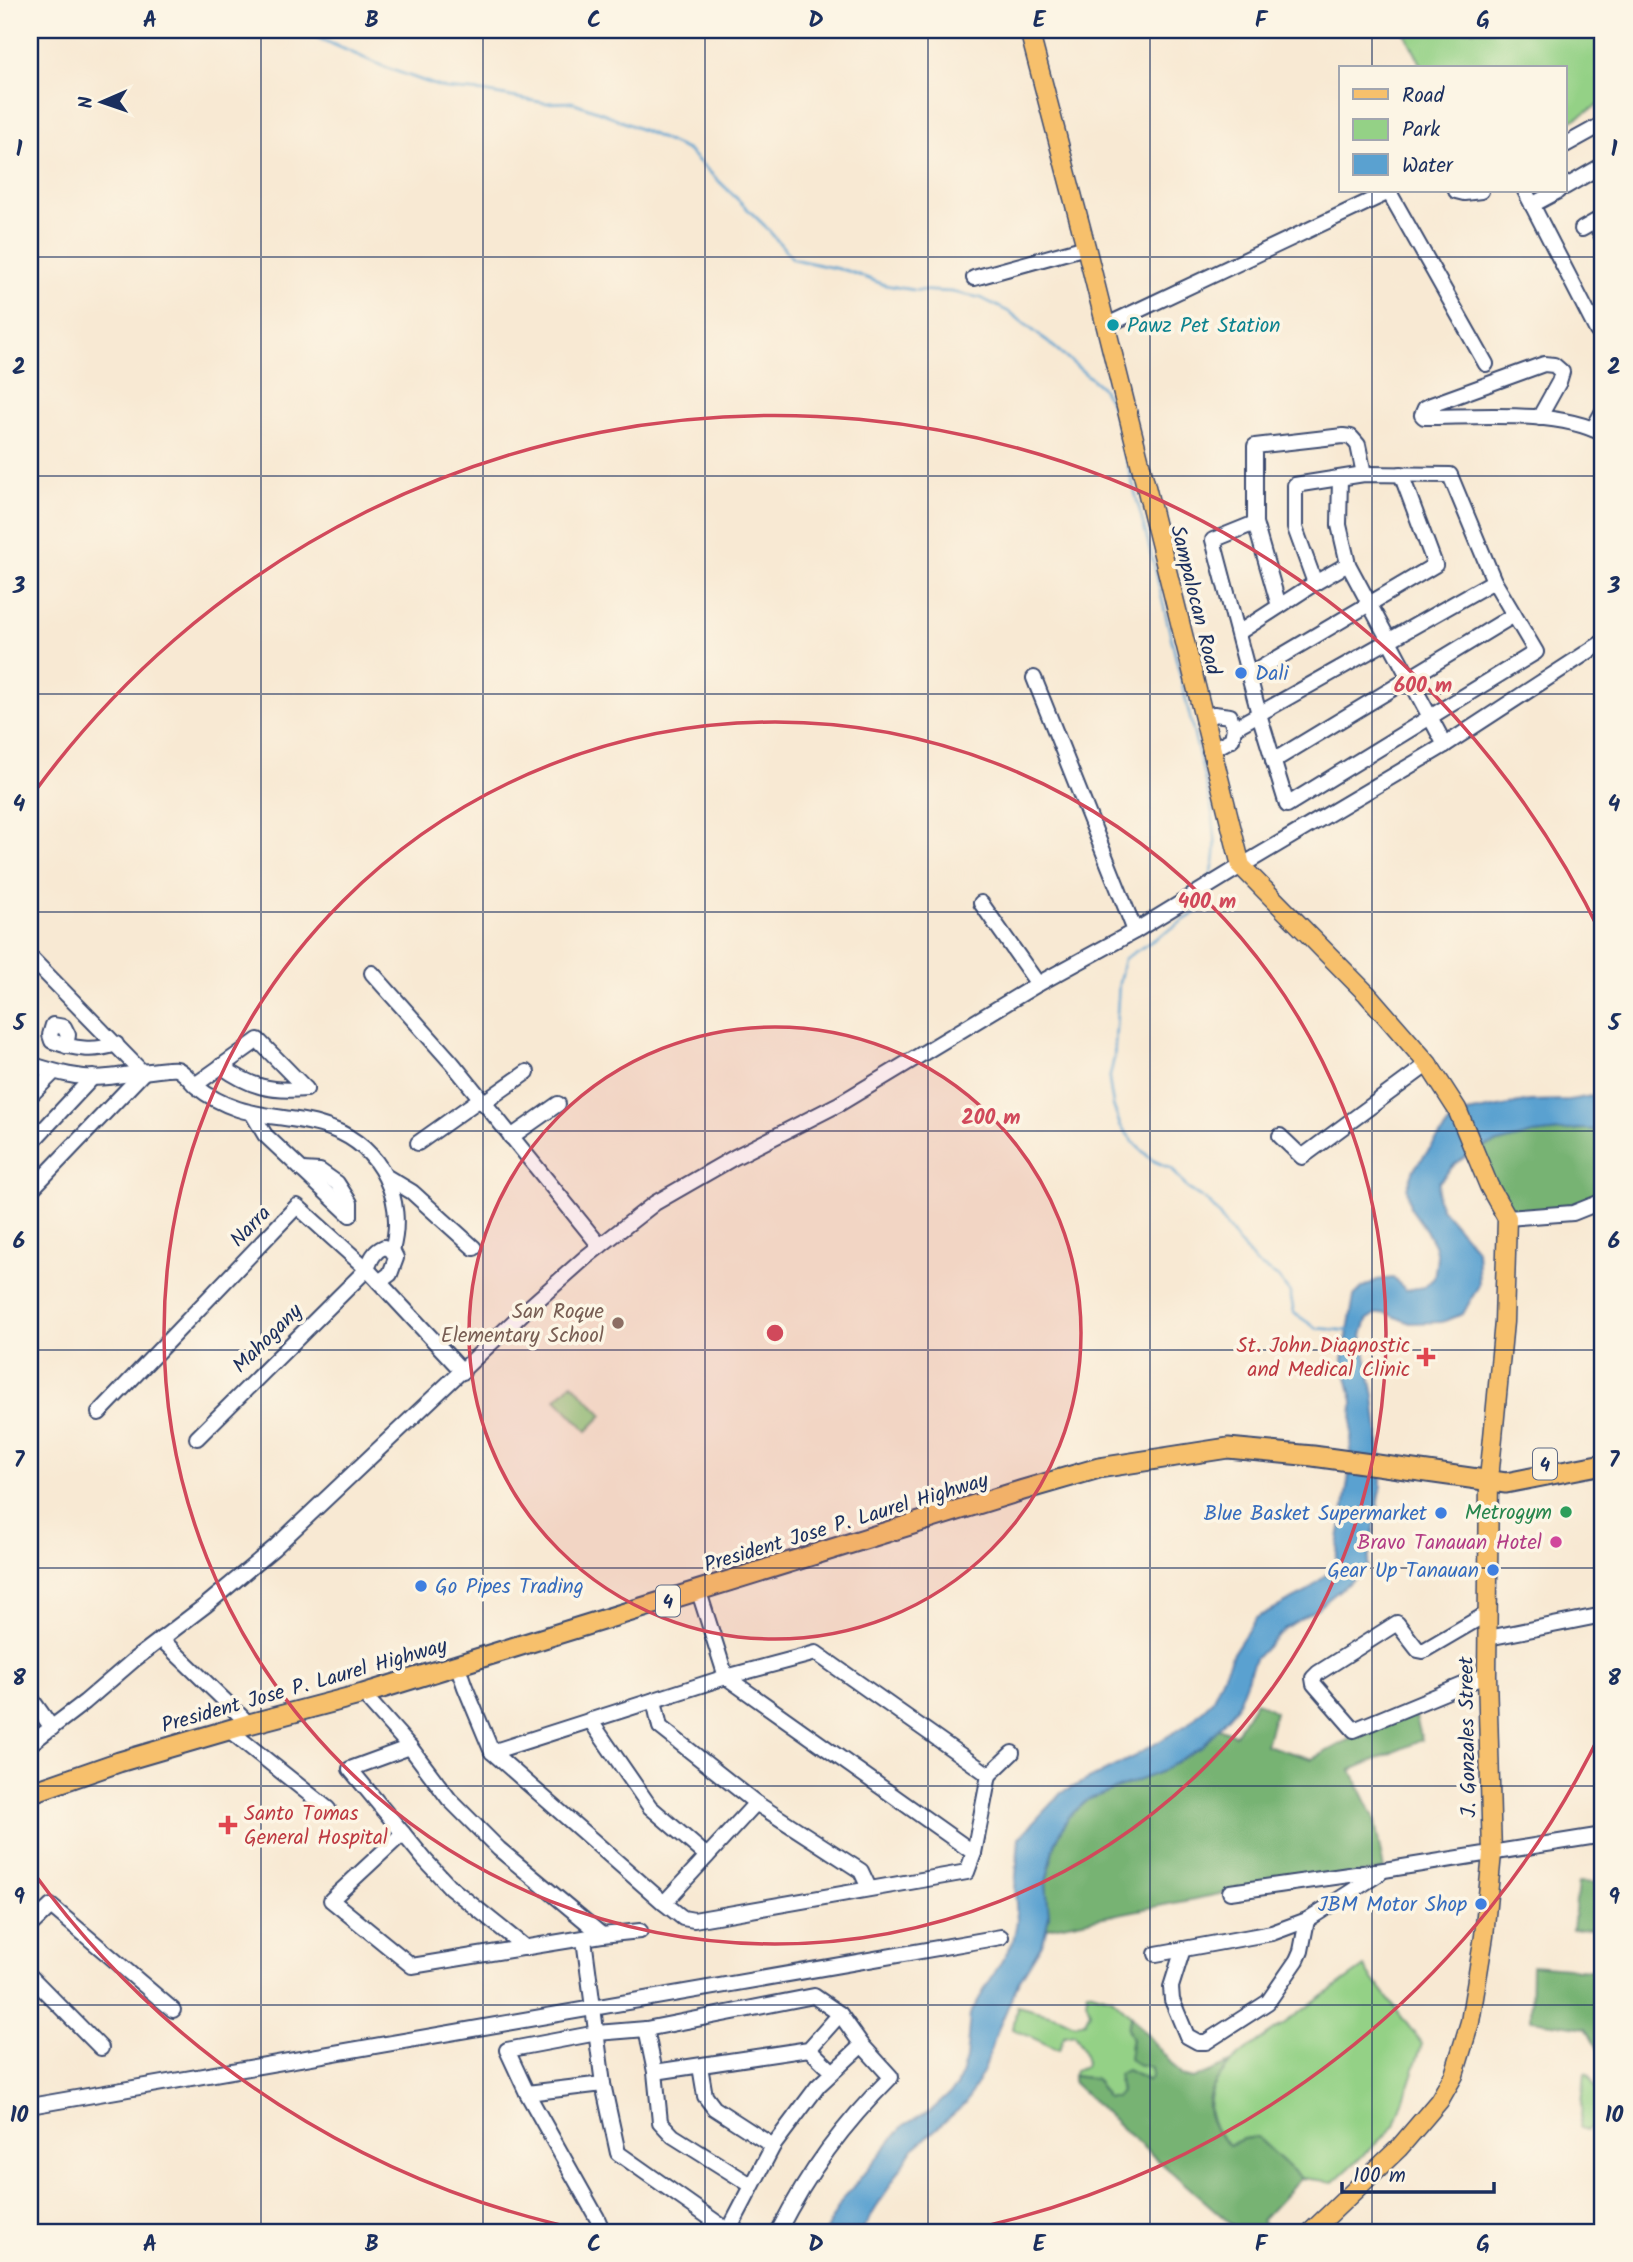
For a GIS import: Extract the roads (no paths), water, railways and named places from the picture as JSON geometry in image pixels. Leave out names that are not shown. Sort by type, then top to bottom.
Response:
[{"type":"highway","name":"President Jose P. Laurel Highway","points":[[30,1793],[120,1762],[363,1694],[1099,1468],[1228,1448],[1313,1456],[1506,1483],[1603,1464]]},
{"type":"highway","name":"President Jose P. Laurel Highway","points":[[1489,1479],[1503,1473],[1603,1454]]},
{"type":"main road","name":"Sampalocan Road","points":[[1029,30],[1241,866],[1367,994],[1428,1064],[1457,1109],[1489,1186],[1507,1218]]},
{"type":"main road","name":"J. Gonzales Street","points":[[1311,2232],[1398,2148],[1439,2101],[1454,2075],[1472,2014],[1484,1937],[1492,1853],[1487,1675],[1489,1479],[1504,1322],[1507,1218]]},
{"type":"street","points":[[1566,144],[1603,124]]},
{"type":"street","points":[[1566,186],[1603,165]]},
{"type":"street","points":[[1105,326],[1388,192]]},
{"type":"street","points":[[1391,192],[1486,364]]},
{"type":"street","points":[[1526,192],[1597,322]]},
{"type":"street","points":[[1532,205],[1556,192]]},
{"type":"street","points":[[1593,222],[1603,238]]},
{"type":"street","points":[[974,278],[1086,247]]},
{"type":"street","points":[[1539,418],[1562,372],[1554,365],[1544,364],[1432,405],[1425,408],[1422,415],[1539,418],[1598,432],[1603,411]]},
{"type":"street","points":[[1279,606],[1255,523],[1255,446],[1352,437],[1358,445],[1364,474]]},
{"type":"street","points":[[1255,523],[1213,540],[1259,713],[1287,805],[1536,652],[1494,581],[1450,475],[1364,474],[1295,485],[1295,528],[1315,583]]},
{"type":"street","points":[[1249,675],[1435,565],[1401,474]]},
{"type":"street","points":[[1339,478],[1339,525],[1348,564],[1445,745]]},
{"type":"street","points":[[1238,633],[1348,564]]},
{"type":"street","points":[[1234,728],[1494,581]]},
{"type":"street","points":[[1273,761],[1514,615]]},
{"type":"street","points":[[30,1744],[274,1548],[518,1318],[600,1246],[655,1203],[735,1157],[839,1104],[1038,984],[1135,931],[1445,745],[1603,642]]},
{"type":"street","points":[[1034,678],[1135,931]]},
{"type":"street","points":[[1203,721],[1214,714],[1230,716],[1234,728],[1232,739],[1210,751]]},
{"type":"street","points":[[981,904],[1038,984]]},
{"type":"street","points":[[31,961],[143,1073]]},
{"type":"street","points":[[372,973],[452,1063],[600,1246]]},
{"type":"street","points":[[195,1085],[221,1066],[258,1040],[306,1090],[264,1089],[239,1079],[221,1066]]},
{"type":"street","points":[[66,1046],[103,1049],[116,1044]]},
{"type":"street","points":[[30,1064],[77,1077],[143,1073],[168,1068],[177,1070],[211,1097],[236,1109],[311,1123],[354,1138],[371,1153],[387,1177],[396,1219],[395,1239],[388,1248],[378,1249],[366,1269]]},
{"type":"street","points":[[1280,1136],[1302,1157],[1428,1064]]},
{"type":"street","points":[[30,1096],[54,1072]]},
{"type":"street","points":[[418,1143],[527,1072]]},
{"type":"street","points":[[30,1191],[143,1073]]},
{"type":"street","points":[[30,1144],[93,1077]]},
{"type":"street","points":[[511,1138],[558,1104]]},
{"type":"street","points":[[252,1113],[265,1135],[302,1170]]},
{"type":"street","points":[[387,1177],[412,1192],[474,1248]]},
{"type":"street","points":[[1507,1218],[1573,1213],[1603,1201]]},
{"type":"street","name":"Narra","points":[[99,1413],[297,1206],[379,1282],[463,1372]]},
{"type":"street","points":[[379,1282],[390,1273],[396,1258],[388,1248]]},
{"type":"street","name":"Mahogany","points":[[197,1438],[366,1269]]},
{"type":"street","points":[[699,1592],[726,1677],[974,1853]]},
{"type":"street","points":[[1487,1675],[1354,1730],[1314,1684],[1313,1678],[1397,1623],[1418,1650],[1423,1651],[1488,1613]]},
{"type":"street","points":[[1488,1638],[1603,1615]]},
{"type":"street","points":[[161,1639],[249,1724]]},
{"type":"street","points":[[492,1752],[726,1677],[816,1653],[989,1774]]},
{"type":"street","points":[[457,1664],[492,1752],[664,1903],[683,1918],[694,1920],[967,1872],[974,1853],[989,1774],[1012,1753]]},
{"type":"street","points":[[363,1694],[410,1747],[449,1799],[499,1849],[602,1935]]},
{"type":"street","points":[[30,1697],[52,1728]]},
{"type":"street","points":[[654,1700],[660,1727],[756,1803],[861,1871],[869,1888]]},
{"type":"street","points":[[590,1720],[650,1807],[707,1856]]},
{"type":"street","points":[[229,1730],[328,1809]]},
{"type":"street","points":[[410,1747],[349,1769],[450,1887],[526,1948]]},
{"type":"street","points":[[664,1903],[756,1803]]},
{"type":"street","points":[[403,1833],[331,1900],[412,1966],[640,1931]]},
{"type":"street","points":[[1230,1892],[1603,1835]]},
{"type":"street","points":[[1156,1954],[1272,1933],[1307,1920],[1384,1870]]},
{"type":"street","points":[[30,1926],[51,1906],[173,2010]]},
{"type":"street","points":[[1183,1949],[1171,1987],[1172,2000],[1187,2036],[1198,2042],[1206,2042],[1268,2002],[1297,1960],[1307,1920]]},
{"type":"street","points":[[30,2106],[1001,1937]]},
{"type":"street","points":[[584,1939],[603,2084],[618,2153],[729,2232],[773,2146],[818,2086],[862,2045]]},
{"type":"street","points":[[30,1976],[101,2048]]},
{"type":"street","points":[[603,2232],[527,2093],[507,2050],[597,2033],[646,2029],[814,1996],[840,2014],[862,2045],[891,2077],[857,2111],[824,2153],[778,2232]]},
{"type":"street","points":[[655,2072],[809,2049],[840,2014]]},
{"type":"street","points":[[646,2029],[655,2072],[660,2122],[673,2136],[751,2185]]},
{"type":"street","points":[[809,2049],[833,2072]]},
{"type":"street","points":[[700,2066],[705,2096],[714,2108],[773,2146]]},
{"type":"street","points":[[527,2093],[603,2084]]},
{"type":"water","points":[[1603,1094],[1603,1130],[1578,1129],[1533,1134],[1478,1148],[1455,1164],[1439,1182],[1437,1198],[1441,1208],[1477,1250],[1479,1285],[1463,1314],[1442,1322],[1410,1323],[1385,1313],[1376,1314],[1367,1320],[1362,1335],[1374,1396],[1381,1460],[1381,1489],[1367,1568],[1315,1610],[1284,1629],[1255,1659],[1236,1708],[1203,1746],[1158,1773],[1087,1800],[1068,1817],[1055,1844],[1046,1883],[1049,1916],[1043,1942],[1018,1983],[984,2070],[966,2103],[913,2149],[861,2232],[825,2232],[842,2200],[904,2125],[932,2110],[957,2087],[966,2059],[970,2014],[1013,1942],[1017,1921],[1015,1888],[1019,1838],[1061,1793],[1135,1756],[1188,1724],[1212,1701],[1233,1653],[1256,1618],[1305,1593],[1335,1567],[1350,1468],[1353,1401],[1343,1360],[1354,1296],[1377,1280],[1393,1278],[1406,1290],[1424,1287],[1434,1278],[1437,1258],[1435,1247],[1410,1207],[1407,1188],[1414,1169],[1450,1123],[1462,1114],[1530,1101],[1569,1100]]},
{"type":"waterway","points":[[300,30],[387,68],[446,89],[484,92],[545,103],[572,102],[687,150],[765,226],[793,259],[848,271],[885,285],[981,298],[1011,313],[1101,387],[1112,405],[1153,561],[1211,806],[1215,851],[1210,877]]},
{"type":"waterway","points":[[1206,894],[1203,908],[1124,959],[1119,983],[1114,1058],[1109,1080],[1113,1105],[1120,1125],[1136,1145],[1152,1160],[1172,1169],[1187,1188],[1210,1203],[1258,1265],[1277,1276],[1290,1293],[1294,1313],[1316,1328],[1351,1331]]},
{"type":"place","name":"Pawz Pet Station","points":[[1113,325]]},
{"type":"place","name":"Dali","points":[[1241,673]]},
{"type":"place","name":"San Roque Elementary School","points":[[618,1323]]},
{"type":"place","name":"St. John Diagnostic and Medical Clinic","points":[[1426,1357]]},
{"type":"place","name":"Metrogym","points":[[1566,1512]]},
{"type":"place","name":"Blue Basket Supermarket","points":[[1441,1513]]},
{"type":"place","name":"Bravo Tanauan Hotel","points":[[1556,1542]]},
{"type":"place","name":"Gear Up Tanauan","points":[[1493,1570]]},
{"type":"place","name":"Go Pipes Trading","points":[[421,1586]]},
{"type":"place","name":"Santo Tomas General Hospital","points":[[228,1825]]},
{"type":"place","name":"JBM Motor Shop","points":[[1481,1904]]}]
